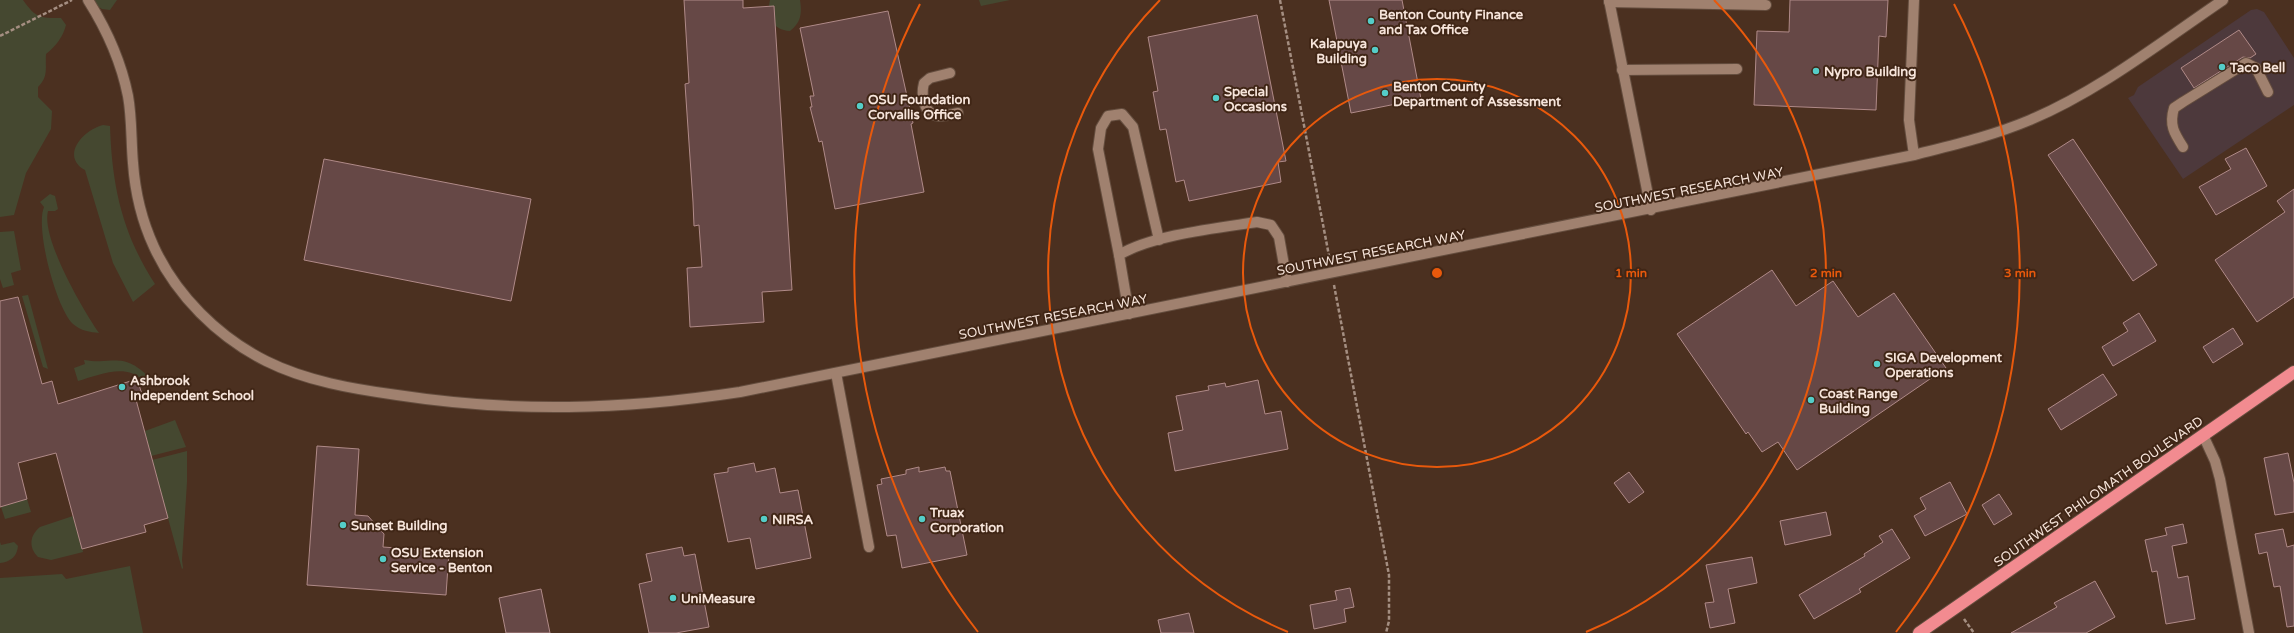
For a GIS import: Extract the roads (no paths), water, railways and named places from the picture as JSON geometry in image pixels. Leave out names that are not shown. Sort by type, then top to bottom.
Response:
[{"type":"highway","name":"SOUTHWEST PHILOMATH BOULEVARD","points":[[1919,633],[2294,372]]},
{"type":"street","name":"SOUTHWEST RESEARCH WAY","points":[[88,0],[107,30],[120,63],[128,96],[133,165],[138,200],[154,248],[165,268],[184,295],[209,322],[234,342],[265,361],[287,371],[318,380],[362,390],[443,402],[550,409],[624,406],[685,400],[836,373],[1652,210],[1914,155],[1982,138],[2030,120],[2062,104],[2131,63],[2223,0]]},
{"type":"street","points":[[1914,0],[1909,120],[1914,155]]},
{"type":"street","points":[[1652,210],[1609,1],[1766,5]]},
{"type":"street","points":[[2183,147],[2173,132],[2171,123],[2174,108],[2183,102],[2246,63],[2256,68],[2268,92]]},
{"type":"street","points":[[1622,70],[1737,69]]},
{"type":"street","points":[[950,73],[930,78],[924,83],[923,98],[926,107],[932,114],[939,116],[958,113]]},
{"type":"street","points":[[1129,314],[1098,149],[1101,128],[1108,116],[1122,114],[1134,126],[1159,240]]},
{"type":"street","points":[[1119,255],[1134,246],[1159,240],[1256,222],[1271,224],[1279,237],[1287,282]]},
{"type":"street","points":[[836,373],[869,547]]},
{"type":"street","points":[[2203,435],[2217,465],[2249,633]]},
{"type":"place","name":"Benton County Finance and Tax Office","points":[[1371,21]]},
{"type":"place","name":"Kalapuya Building","points":[[1375,50]]},
{"type":"place","name":"Taco Bell","points":[[2222,67]]},
{"type":"place","name":"Nypro Building","points":[[1816,71]]},
{"type":"place","name":"Benton County Department of Assessment","points":[[1385,93]]},
{"type":"place","name":"Special Occasions","points":[[1216,98]]},
{"type":"place","name":"OSU Foundation Corvallis Office","points":[[860,106]]},
{"type":"place","name":"SIGA Development Operations","points":[[1877,364]]},
{"type":"place","name":"Ashbrook Independent School","points":[[122,387]]},
{"type":"place","name":"Coast Range Building","points":[[1811,400]]},
{"type":"place","name":"NIRSA","points":[[764,519]]},
{"type":"place","name":"Truax Corporation","points":[[922,519]]},
{"type":"place","name":"Sunset Building","points":[[343,525]]},
{"type":"place","name":"OSU Extension Service - Benton","points":[[383,559]]},
{"type":"place","name":"UniMeasure","points":[[673,598]]}]
